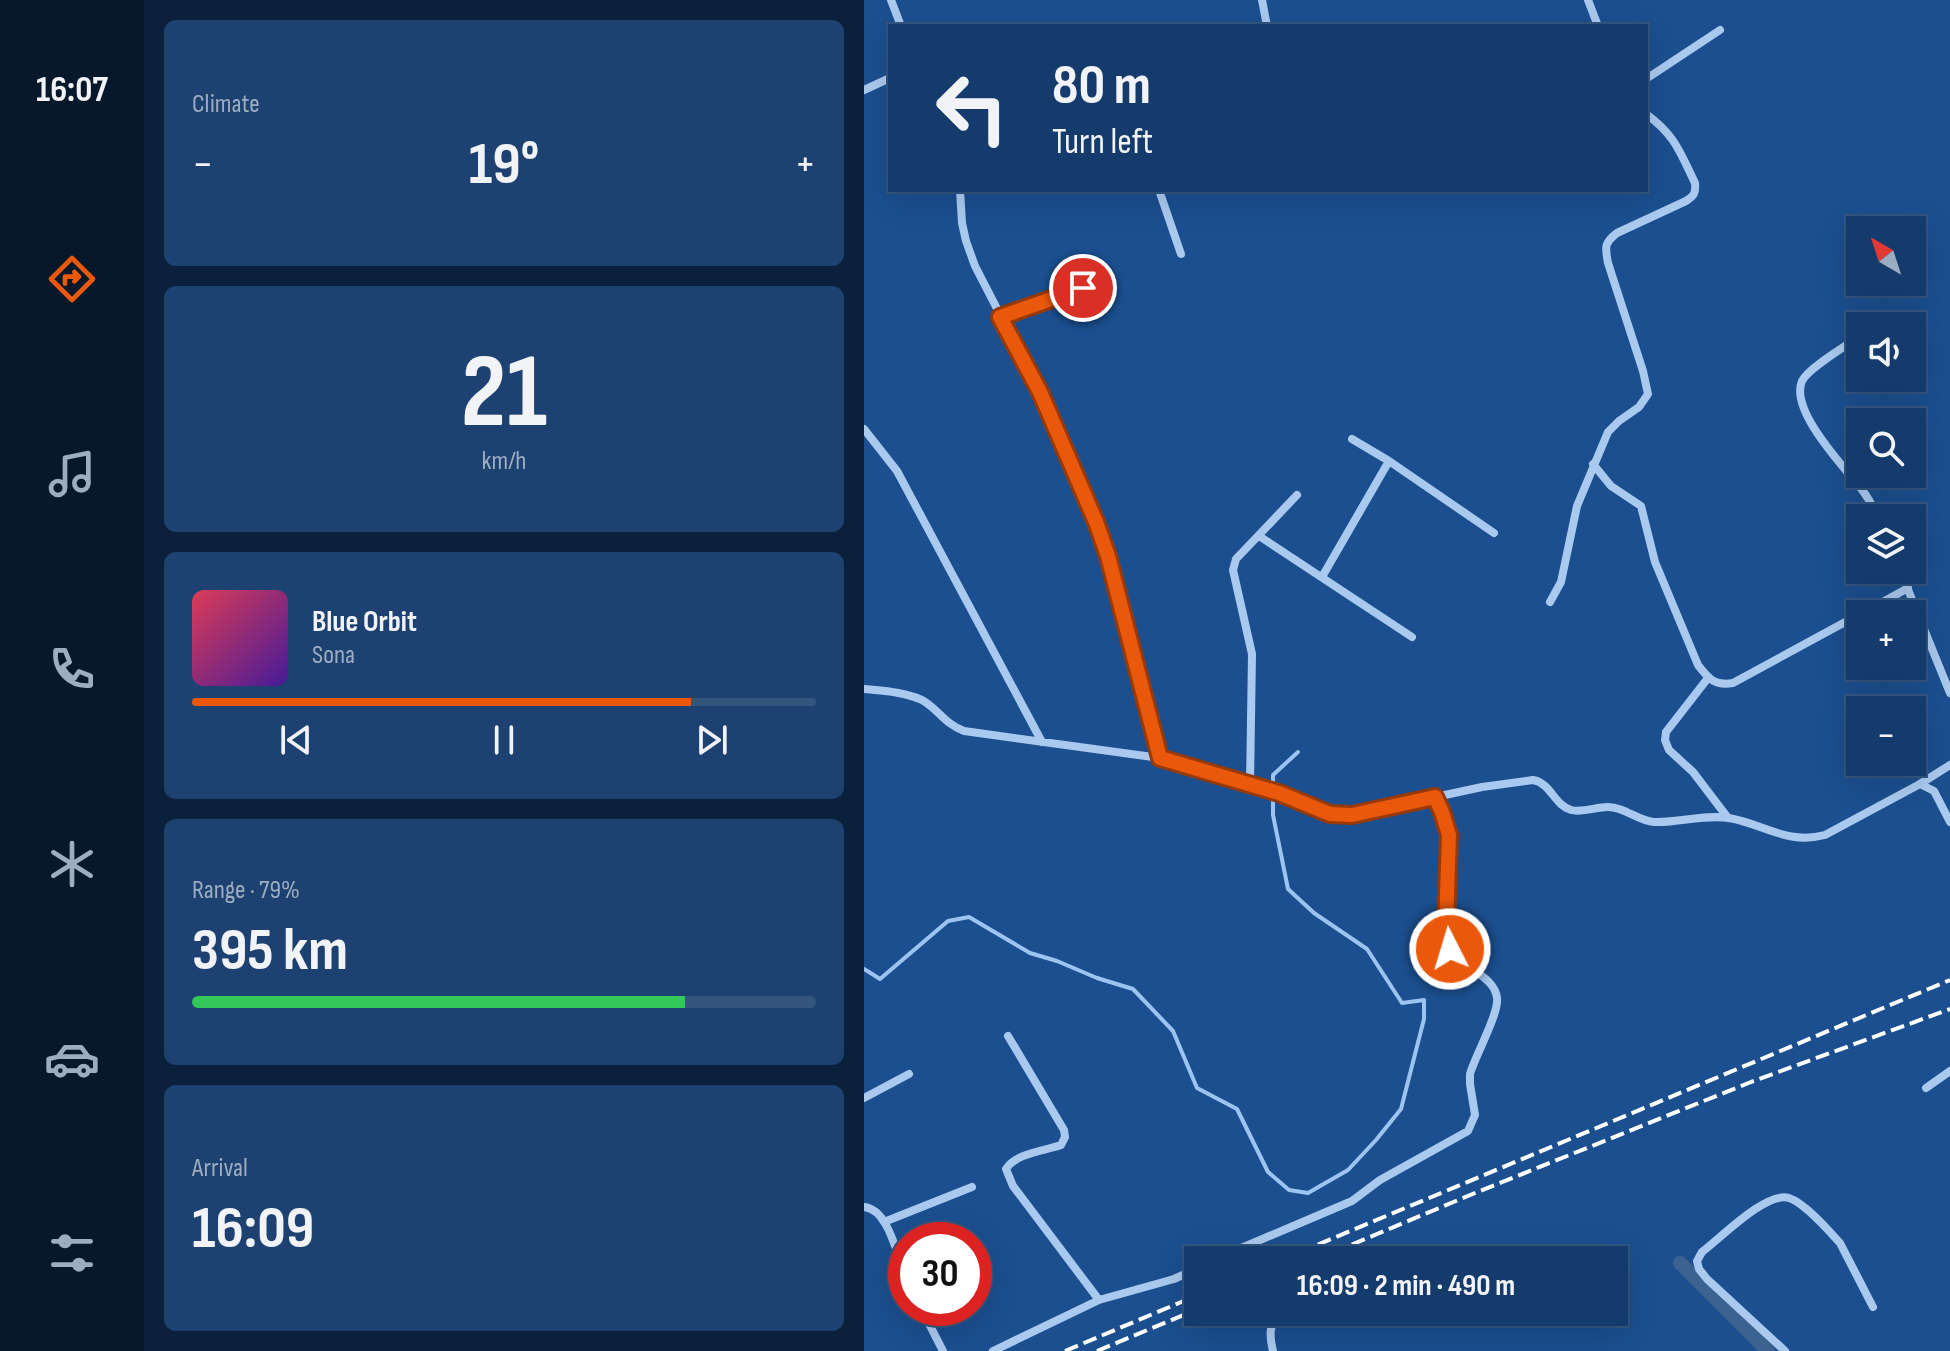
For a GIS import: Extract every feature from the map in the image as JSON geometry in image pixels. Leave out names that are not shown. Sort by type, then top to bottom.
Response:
[{"type":"street","points":[[891,0],[900,24]]},
{"type":"street","points":[[1262,0],[1267,24]]},
{"type":"street","points":[[1588,0],[1597,24]]},
{"type":"street","points":[[1648,78],[1720,30]]},
{"type":"street","points":[[864,90],[888,79]]},
{"type":"street","points":[[1550,602],[1561,582],[1577,506],[1608,432],[1639,407],[1648,394],[1608,263],[1608,240],[1686,201],[1694,196],[1696,190],[1672,138],[1648,116]]},
{"type":"street","points":[[960,192],[962,223],[975,266],[1040,392],[1104,545],[1160,758]]},
{"type":"street","points":[[1160,192],[1181,254]]},
{"type":"street","points":[[1000,317],[1083,288]]},
{"type":"street","points":[[1846,346],[1808,372],[1799,392],[1802,405],[1823,441],[1870,504]]},
{"type":"street","points":[[864,429],[897,471],[1042,742]]},
{"type":"street","points":[[1352,439],[1494,533]]},
{"type":"street","points":[[1322,577],[1389,461]]},
{"type":"street","points":[[1593,464],[1611,486],[1644,511],[1655,562],[1698,665],[1708,678],[1722,685],[1733,683],[1846,622]]},
{"type":"street","points":[[1253,786],[1252,654],[1233,570],[1236,559],[1297,495]]},
{"type":"street","points":[[1259,536],[1412,637]]},
{"type":"street","points":[[1906,584],[1950,693]]},
{"type":"street","points":[[1886,600],[1908,588]]},
{"type":"street","points":[[1708,678],[1666,732],[1665,740],[1669,750],[1693,772],[1728,818]]},
{"type":"street","points":[[864,689],[922,700],[947,723],[964,731],[1160,758],[1279,793],[1330,814],[1342,815],[1533,780],[1547,786],[1558,802],[1573,811],[1621,808],[1652,822],[1728,818],[1784,836],[1811,839],[1825,835],[1950,765]]},
{"type":"street","points":[[1920,784],[1934,791],[1950,822]]},
{"type":"street","points":[[1246,1246],[1352,1201],[1380,1180],[1459,1137],[1473,1123],[1475,1115],[1470,1074],[1498,999],[1494,989],[1450,949],[1446,925],[1449,835],[1435,797]]},
{"type":"street","points":[[1008,1036],[1064,1130],[1065,1137],[1061,1145],[1010,1163],[1006,1169],[1008,1176],[1099,1300]]},
{"type":"street","points":[[1926,1088],[1950,1071]]},
{"type":"street","points":[[864,1098],[909,1074]]},
{"type":"street","points":[[884,1222],[972,1187]]},
{"type":"street","points":[[1785,1351],[1707,1279],[1697,1261],[1702,1252],[1769,1200],[1786,1197],[1799,1202],[1840,1243],[1873,1307]]},
{"type":"street","points":[[864,1207],[878,1212],[888,1232]]},
{"type":"street","points":[[993,1351],[1099,1300],[1184,1274]]},
{"type":"street","points":[[930,1326],[943,1351]]},
{"type":"street","points":[[1271,1326],[1269,1336],[1273,1351]]},
{"type":"waterway","points":[[864,969],[880,979],[948,921],[969,917],[1030,953],[1133,989],[1173,1031],[1197,1088],[1237,1109],[1268,1172],[1289,1190],[1308,1193],[1348,1170],[1401,1109],[1424,1019],[1424,1000],[1402,1003],[1367,949],[1314,913],[1288,889],[1273,815],[1273,775],[1298,752]]},
{"type":"waterway","points":[[1680,1263],[1768,1351]]},
{"type":"railway","points":[[1314,1246],[1950,980]]},
{"type":"railway","points":[[1348,1246],[1751,1082],[1950,1009]]},
{"type":"railway","points":[[1065,1351],[1184,1301]]},
{"type":"railway","points":[[1097,1351],[1184,1315]]},
{"type":"route","points":[[1083,288],[1000,317],[1040,392],[1096,522],[1108,556],[1160,758],[1279,793],[1330,814],[1352,815],[1435,797],[1449,835],[1446,925],[1450,949]]}]
